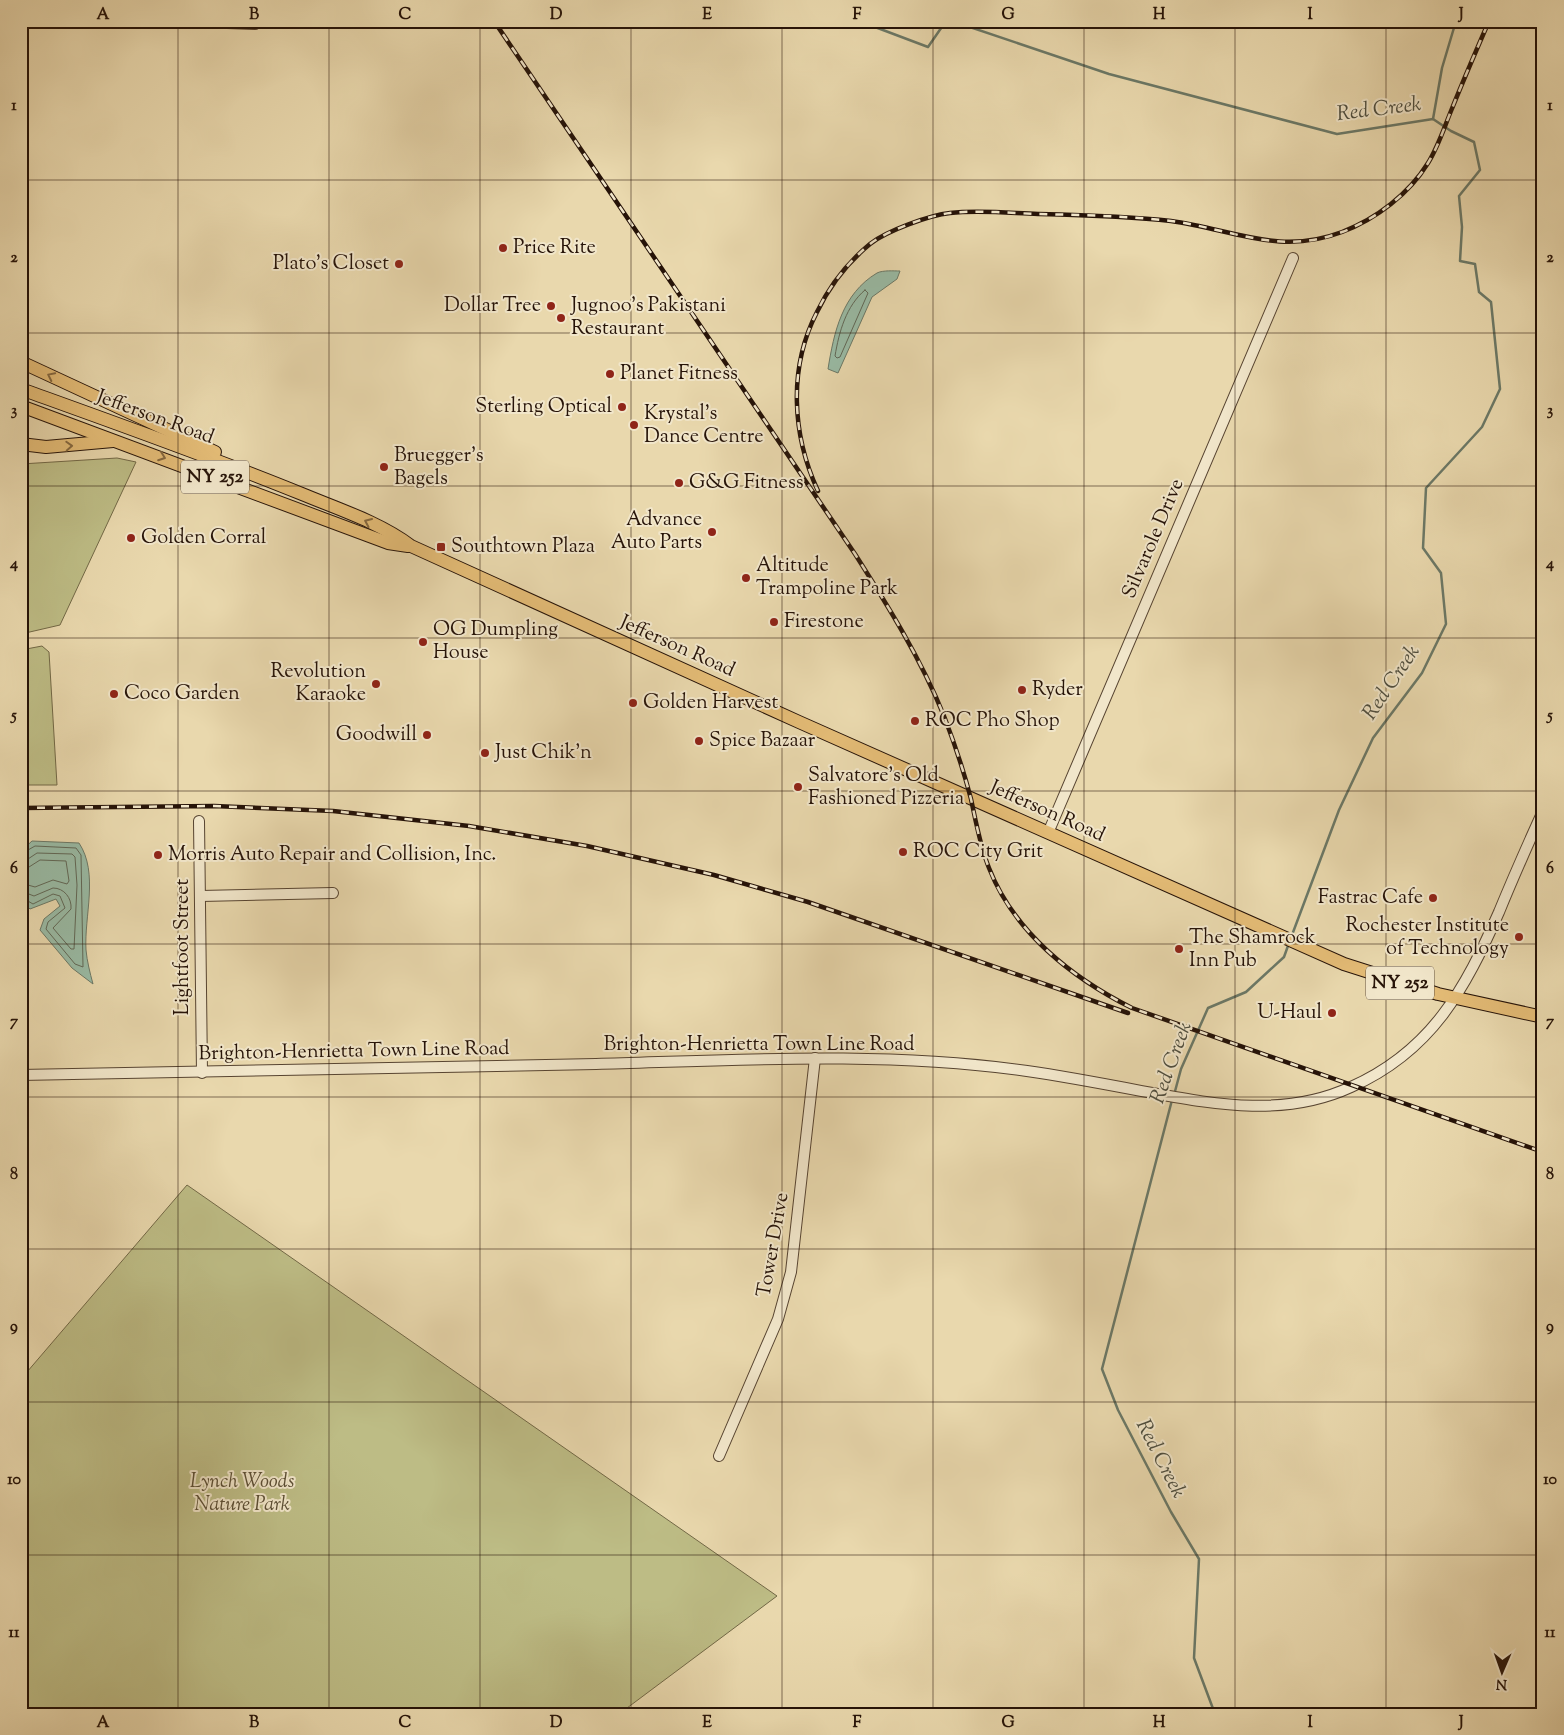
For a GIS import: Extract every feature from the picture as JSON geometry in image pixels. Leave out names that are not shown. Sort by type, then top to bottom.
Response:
[{"type":"main road","points":[[21,362],[250,468],[272,482]]},
{"type":"main road","name":"Jefferson Road","points":[[21,389],[272,482],[394,533],[411,546],[1302,946],[1378,976],[1456,999],[1543,1017]]},
{"type":"main road","name":"Jefferson Road","points":[[21,406],[388,543],[411,546]]},
{"type":"main road","points":[[21,444],[46,447],[116,440]]},
{"type":"street","points":[[171,21],[256,24]]},
{"type":"street","name":"Silvarole Drive","points":[[1048,833],[1293,258]]},
{"type":"street","name":"Brighton-Henrietta Town Line Road","points":[[21,1075],[202,1073],[815,1058],[978,1065],[1040,1073],[1232,1106],[1277,1106],[1322,1098],[1348,1089],[1373,1076],[1413,1049],[1444,1016],[1456,999],[1479,956],[1543,811]]},
{"type":"street","name":"Lightfoot Street","points":[[199,821],[202,1073]]},
{"type":"street","points":[[201,896],[333,893]]},
{"type":"street","name":"Tower Drive","points":[[719,1456],[778,1319],[787,1289],[796,1236],[815,1058]]},
{"type":"green space","points":[[117,458],[136,462],[60,625],[21,634],[21,464]]},
{"type":"green space","points":[[42,646],[49,652],[57,785],[21,785],[21,650]]},
{"type":"green space","name":"Lynch Woods Nature Park","points":[[187,1185],[777,1596],[619,1714],[21,1714],[21,1379]]},
{"type":"water","points":[[900,271],[897,279],[872,297],[838,373],[828,369],[837,328],[855,292],[877,273]]},
{"type":"water","points":[[32,841],[79,843],[85,855],[89,881],[86,950],[93,984],[72,968],[40,930],[44,919],[60,906],[56,899],[30,909],[23,902],[21,851]]},
{"type":"waterway","name":"Red Creek","points":[[811,21],[818,26],[867,24],[928,47],[946,21]]},
{"type":"waterway","name":"Red Creek","points":[[952,21],[1109,74],[1337,134],[1433,119],[1451,131],[1474,142],[1480,170],[1459,196],[1462,227],[1460,261],[1475,264],[1479,292],[1491,302],[1500,389],[1482,427],[1426,488],[1423,548],[1441,573],[1446,624],[1422,673],[1373,738],[1339,810],[1292,935]]},
{"type":"waterway","points":[[1433,119],[1442,68],[1456,21]]},
{"type":"waterway","name":"Red Creek","points":[[1174,1095],[1181,1069],[1208,1008],[1246,992],[1284,957],[1289,943]]},
{"type":"waterway","name":"Red Creek","points":[[1172,1100],[1102,1369],[1118,1410],[1171,1512],[1199,1559],[1194,1658],[1215,1714]]},
{"type":"railway","points":[[494,21],[855,554],[892,613],[925,674],[944,716],[965,778],[989,868],[1013,913],[1029,933],[1067,967],[1110,996],[1132,1008],[1543,1152]]},
{"type":"railway","points":[[818,491],[809,470],[799,425],[797,402],[801,356],[808,333],[827,294],[846,267],[877,239],[920,220],[941,214],[972,212],[1154,219],[1276,241],[1297,242],[1319,239],[1342,232],[1355,227],[1391,204],[1411,185],[1432,157],[1489,21]]},
{"type":"railway","points":[[21,808],[214,806],[333,811],[469,826],[587,846],[714,875],[808,902],[1128,1013]]},
{"type":"place","name":"Price Rite","points":[[503,248]]},
{"type":"place","name":"Plato's Closet","points":[[399,264]]},
{"type":"place","name":"Dollar Tree","points":[[551,306]]},
{"type":"place","name":"Jugnoo's Pakistani Restaurant","points":[[561,318]]},
{"type":"place","name":"Planet Fitness","points":[[610,374]]},
{"type":"place","name":"Sterling Optical","points":[[622,407]]},
{"type":"place","name":"Krystal's Dance Centre","points":[[634,425]]},
{"type":"place","name":"Bruegger's Bagels","points":[[384,467]]},
{"type":"place","name":"G&G Fitness","points":[[679,483]]},
{"type":"place","name":"Advance Auto Parts","points":[[712,532]]},
{"type":"place","name":"Golden Corral","points":[[131,538]]},
{"type":"place","name":"Southtown Plaza","points":[[441,547]]},
{"type":"place","name":"Altitude Trampoline Park","points":[[746,578]]},
{"type":"place","name":"Firestone","points":[[774,622]]},
{"type":"place","name":"OG Dumpling House","points":[[423,642]]},
{"type":"place","name":"Revolution Karaoke","points":[[376,684]]},
{"type":"place","name":"Ryder","points":[[1022,690]]},
{"type":"place","name":"Coco Garden","points":[[114,694]]},
{"type":"place","name":"Golden Harvest","points":[[633,703]]},
{"type":"place","name":"ROC Pho Shop","points":[[915,721]]},
{"type":"place","name":"Goodwill","points":[[427,735]]},
{"type":"place","name":"Spice Bazaar","points":[[699,741]]},
{"type":"place","name":"Just Chik'n","points":[[485,753]]},
{"type":"place","name":"Salvatore's Old Fashioned Pizzeria","points":[[798,787]]},
{"type":"place","name":"ROC City Grit","points":[[903,852]]},
{"type":"place","name":"Morris Auto Repair and Collision, Inc.","points":[[158,855]]},
{"type":"place","name":"Fastrac Cafe","points":[[1433,898]]},
{"type":"place","name":"Rochester Institute of Technology","points":[[1519,937]]},
{"type":"place","name":"The Shamrock Inn Pub","points":[[1179,949]]},
{"type":"place","name":"U-Haul","points":[[1332,1013]]}]
